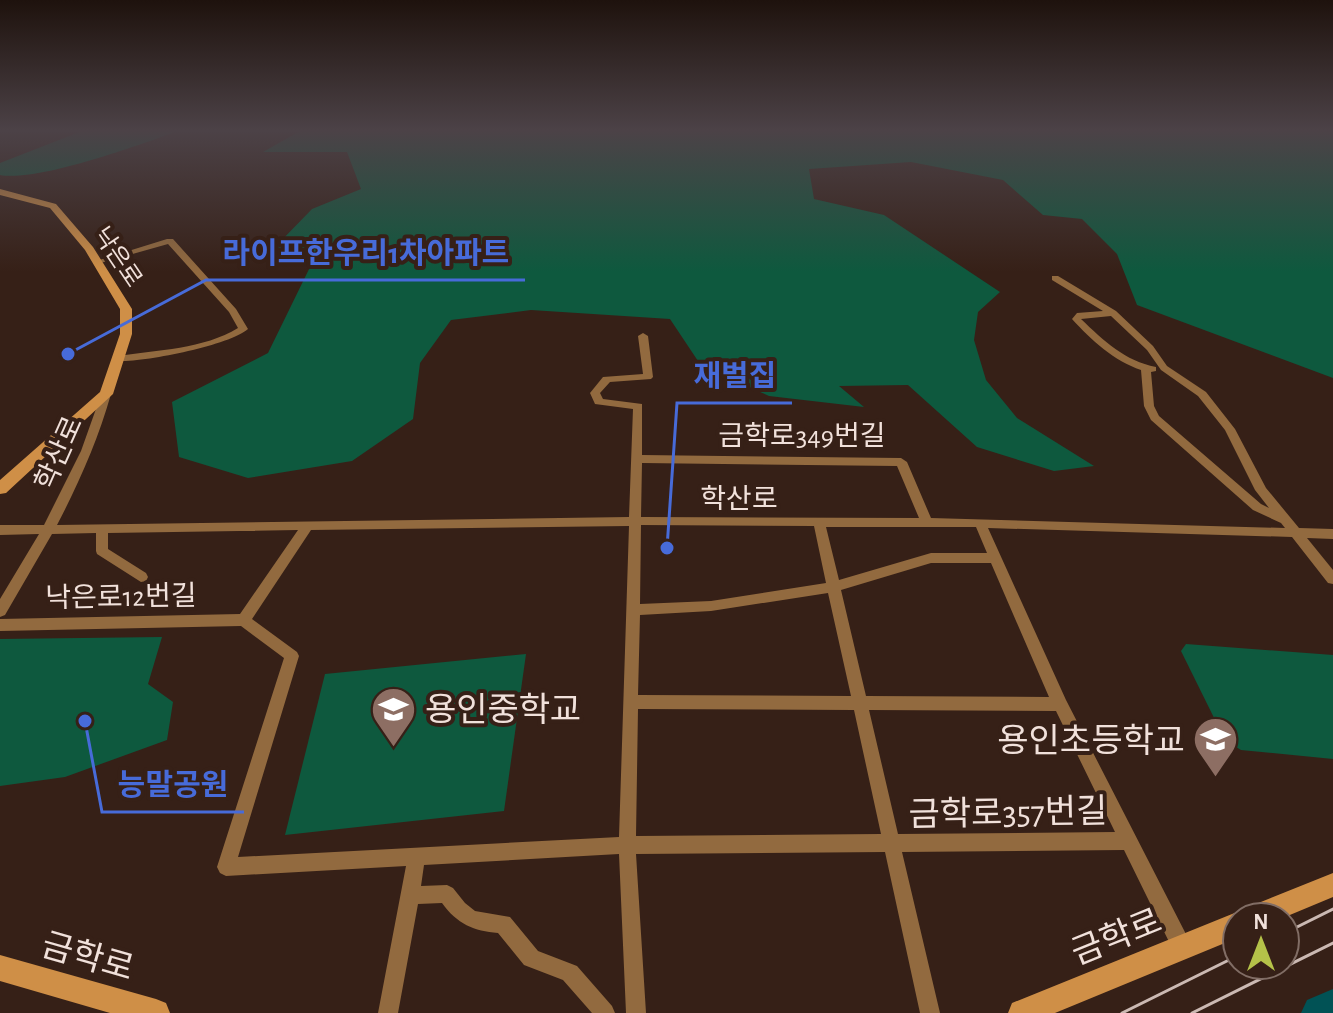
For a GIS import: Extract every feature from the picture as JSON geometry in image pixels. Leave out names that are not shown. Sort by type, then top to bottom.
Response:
[{"type":"main road","name":"낙은로","points":[[0,192],[53,206],[97,262],[126,309],[126,334],[106,394],[0,489]]},
{"type":"main road","points":[[1294,901],[1333,885]]},
{"type":"main road","name":"금학로","points":[[1022,1013],[1221,931]]},
{"type":"main road","name":"금학로","points":[[0,968],[156,1013]]},
{"type":"street","points":[[97,262],[170,241],[233,311],[243,329],[235,335],[196,345],[118,359]]},
{"type":"street","points":[[1055,278],[1113,313],[1150,348],[1164,368],[1202,394],[1230,429],[1261,490],[1333,579]]},
{"type":"street","points":[[1113,313],[1080,315],[1076,319],[1123,358],[1146,369],[1164,368]]},
{"type":"street","points":[[636,1013],[627,845],[638,406],[599,402],[595,393],[607,379],[648,377],[643,336]]},
{"type":"street","points":[[1146,369],[1149,406],[1155,418],[1257,507],[1285,521]]},
{"type":"street","name":"학산로","points":[[49,529],[97,429],[106,394]]},
{"type":"street","name":"금학로349번길","points":[[637,459],[901,462],[927,523]]},
{"type":"street","name":"학산로","points":[[0,530],[635,521],[980,523],[1333,534]]},
{"type":"street","name":"금학로357번길","points":[[819,522],[930,1013]]},
{"type":"street","points":[[980,523],[1060,704],[1182,947]]},
{"type":"street","points":[[308,525],[244,620],[292,656],[226,867],[627,845],[890,843]]},
{"type":"street","points":[[102,528],[102,551],[141,577]]},
{"type":"street","points":[[0,611],[49,529]]},
{"type":"street","points":[[633,610],[711,606],[833,587],[931,558],[995,558]]},
{"type":"street","name":"낙은로12번길","points":[[0,625],[244,620]]},
{"type":"street","points":[[631,702],[1060,704]]},
{"type":"street","name":"금학로357번길","points":[[890,843],[1127,841]]},
{"type":"street","points":[[388,1013],[417,857]]},
{"type":"street","points":[[410,895],[447,894],[461,915],[472,921],[503,924],[531,958],[570,973],[605,1013]]},
{"type":"green space","points":[[357,178],[811,178],[814,199],[884,215],[1000,292],[978,312],[974,340],[986,380],[1017,418],[1094,466],[1054,471],[977,447],[908,385],[839,386],[864,407],[769,396],[700,364],[670,319],[531,310],[451,320],[420,363],[413,419],[352,461],[248,478],[179,457],[172,402],[268,353],[312,263],[276,246],[312,209],[361,189]]},
{"type":"green space","points":[[994,178],[1333,178],[1333,378],[1137,305],[1117,254],[1082,219],[1043,215],[1003,180]]},
{"type":"green space","points":[[162,637],[148,684],[173,702],[167,740],[65,777],[0,786],[0,639]]},
{"type":"green space","points":[[1186,644],[1333,655],[1333,759],[1241,750],[1225,740],[1181,651]]},
{"type":"green space","points":[[526,654],[504,811],[285,835],[325,674]]},
{"type":"waterway","points":[[1320,1013],[1333,1008]]},
{"type":"tram line","points":[[1301,925],[1333,909]]},
{"type":"tram line","points":[[1192,1013],[1333,943]]},
{"type":"tram line","points":[[1122,1013],[1221,964]]},
{"type":"place","name":"라이프한우리1차아파트","points":[[68,354]]},
{"type":"place","name":"재벌집","points":[[667,548]]},
{"type":"place","name":"능말공원","points":[[85,721]]},
{"type":"place","name":"용인중학교","points":[[394,748]]},
{"type":"place","name":"용인초등학교","points":[[1216,779]]}]
